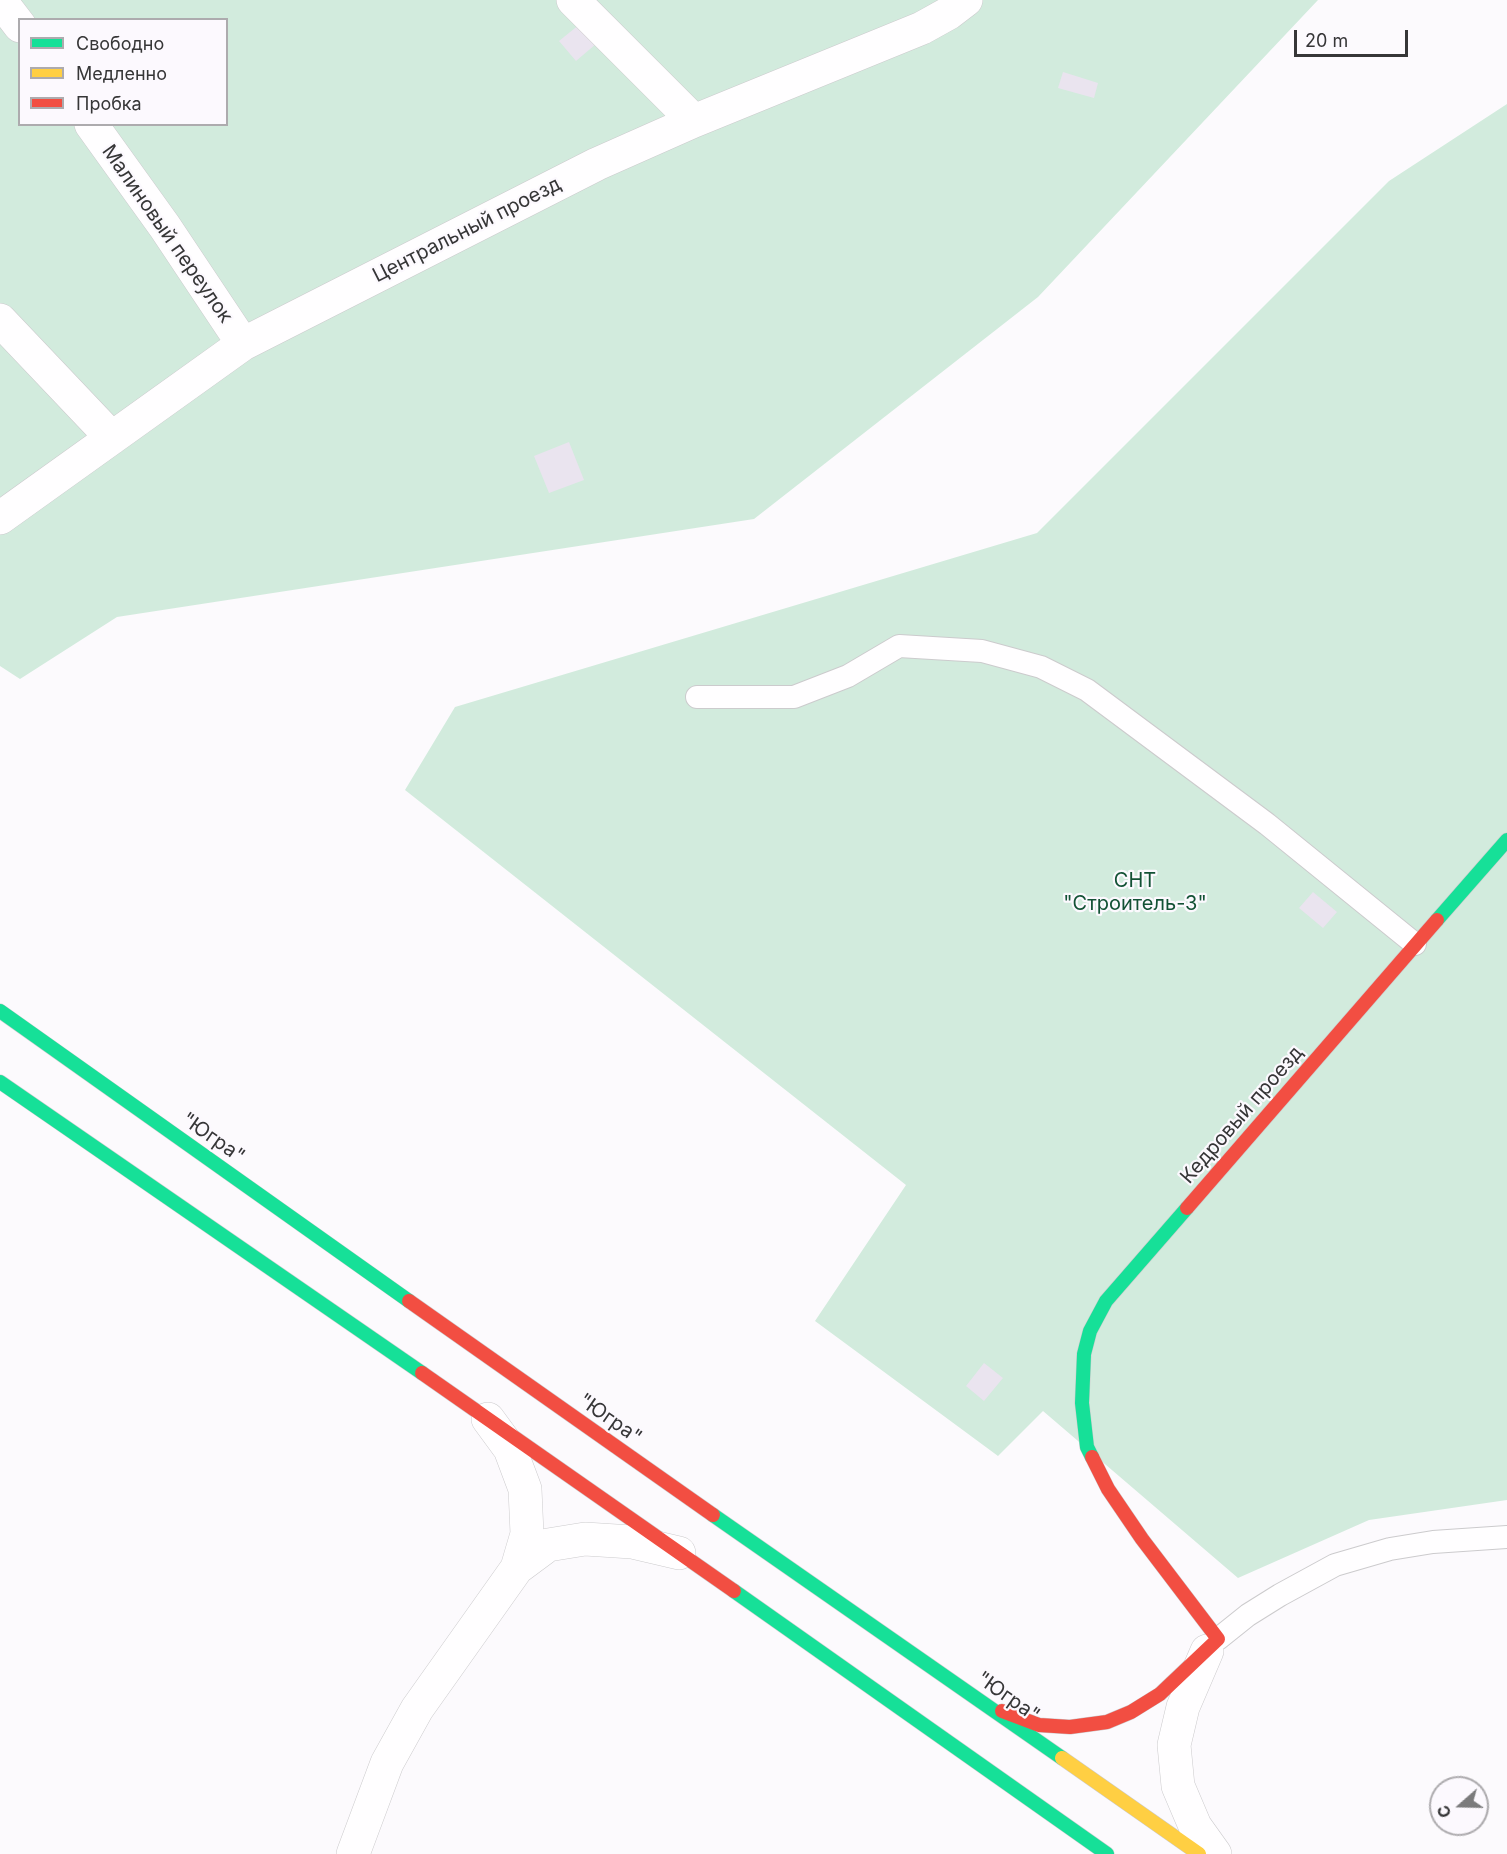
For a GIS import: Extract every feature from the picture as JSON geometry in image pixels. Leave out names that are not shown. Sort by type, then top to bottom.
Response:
[{"type":"main road","name":"Кедровый проезд","points":[[1213,1645],[1108,1489],[1087,1447],[1082,1403],[1084,1354],[1090,1331],[1106,1301],[1507,840]]},
{"type":"main road","name":"\"Югра\"","points":[[0,1011],[602,1437],[1199,1854]]},
{"type":"main road","points":[[0,1082],[488,1419],[1107,1854]]},
{"type":"main road","points":[[987,1706],[1039,1725],[1071,1727],[1107,1722],[1131,1712],[1160,1694],[1213,1645]]},
{"type":"street","points":[[0,0],[18,23]]},
{"type":"street","points":[[573,0],[694,121]]},
{"type":"street","name":"Центральный проезд","points":[[0,518],[243,344],[587,169],[694,121],[922,28],[949,14],[966,0]]},
{"type":"street","name":"Малиновый переулок","points":[[92,126],[165,227],[243,344]]},
{"type":"street","points":[[0,320],[112,438]]},
{"type":"street","points":[[488,1419],[510,1449],[525,1489],[527,1534],[517,1568]]},
{"type":"street","points":[[353,1854],[387,1763],[417,1709],[517,1568],[549,1545],[585,1539],[632,1542],[679,1553]]},
{"type":"street","points":[[1213,1645],[1184,1707],[1174,1745],[1178,1786],[1195,1826],[1215,1854]]},
{"type":"lane","points":[[697,696],[794,697],[848,676],[899,646],[982,651],[1041,667],[1088,690],[1267,824],[1415,944]]},
{"type":"lane","points":[[1213,1645],[1248,1615],[1335,1565],[1390,1549],[1432,1542],[1507,1537]]},
{"type":"green space","points":[[0,0],[1318,0],[1038,297],[754,519],[117,617],[20,679],[0,666]]},
{"type":"green space","name":"СНТ \"Строитель-3\"","points":[[1507,104],[1507,1500],[1369,1520],[1238,1578],[1043,1411],[998,1456],[815,1321],[906,1185],[405,790],[455,707],[1037,533],[1389,181]]},
{"type":"building","points":[[580,24],[596,44],[576,61],[559,41]]},
{"type":"building","points":[[1063,72],[1098,83],[1094,98],[1058,88]]},
{"type":"building","points":[[569,442],[584,480],[549,493],[534,456]]},
{"type":"building","points":[[1313,892],[1337,912],[1323,928],[1299,908]]},
{"type":"building","points":[[984,1363],[1003,1378],[984,1401],[966,1386]]},
{"type":"traffic: fast","points":[[1437,920],[1507,840]]},
{"type":"traffic: fast","points":[[0,1011],[409,1301]]},
{"type":"traffic: fast","points":[[0,1082],[422,1373]]},
{"type":"traffic: fast","points":[[1092,1457],[1087,1447],[1082,1403],[1084,1354],[1090,1331],[1106,1301],[1187,1208]]},
{"type":"traffic: fast","points":[[713,1515],[1062,1758]]},
{"type":"traffic: fast","points":[[734,1591],[1107,1854]]},
{"type":"traffic: slow","points":[[1062,1758],[1199,1854]]},
{"type":"traffic: jam","points":[[1187,1208],[1437,920]]},
{"type":"traffic: jam","points":[[409,1301],[713,1515]]},
{"type":"traffic: jam","points":[[422,1373],[734,1591]]},
{"type":"traffic: jam","points":[[1002,1711],[1039,1725],[1070,1727],[1107,1722],[1131,1712],[1160,1694],[1218,1639],[1142,1539],[1108,1489],[1092,1457]]}]
